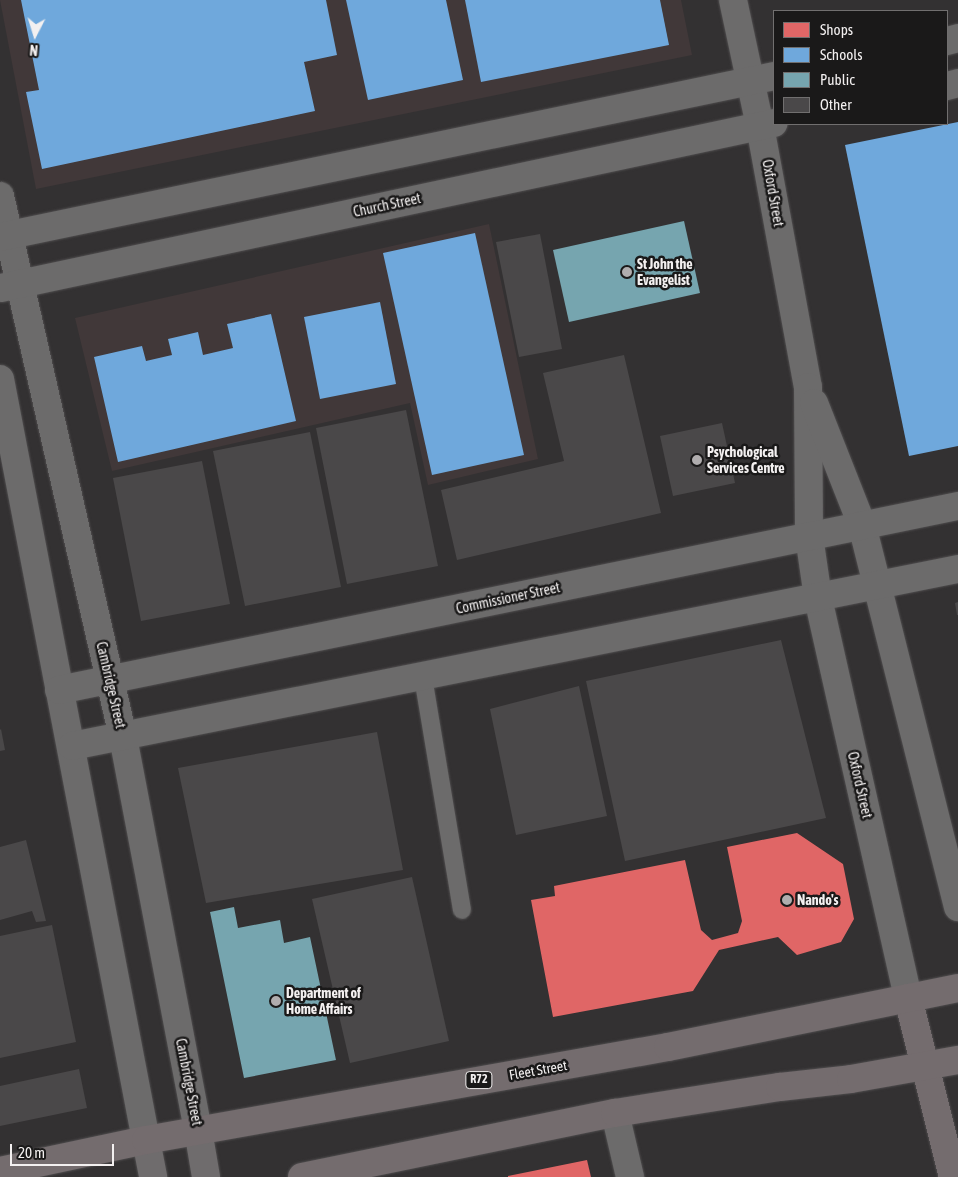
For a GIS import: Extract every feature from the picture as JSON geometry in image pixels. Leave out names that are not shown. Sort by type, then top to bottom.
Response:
[{"type":"main road","name":"Fleet Street","points":[[0,1171],[198,1130],[668,1047],[958,988]]},
{"type":"main road","name":"Oxford Street","points":[[908,998],[953,1177]]},
{"type":"main road","points":[[302,1177],[615,1113],[926,1067],[958,1060]]},
{"type":"street","name":"Oxford Street","points":[[733,0],[763,79],[767,124],[808,387],[809,536],[818,598],[908,998]]},
{"type":"street","points":[[4,236],[763,79]]},
{"type":"street","name":"Church Street","points":[[9,286],[767,124]]},
{"type":"street","name":"Cambridge Street","points":[[0,196],[9,286],[123,736],[206,1177]]},
{"type":"street","points":[[0,379],[59,690],[72,746],[153,1177]]},
{"type":"street","name":"Oxford Street","points":[[808,387],[862,525],[958,907]]},
{"type":"street","name":"Commissioner Street","points":[[59,690],[958,506]]},
{"type":"street","points":[[72,746],[958,569]]},
{"type":"street","points":[[615,1113],[630,1177]]},
{"type":"lane","points":[[423,676],[462,910]]},
{"type":"shaded area","points":[[0,0],[681,0],[692,55],[36,189]]},
{"type":"shaded area","points":[[489,224],[538,459],[428,485],[410,403],[112,471],[75,318]]},
{"type":"building: Shops","points":[[797,833],[843,864],[854,919],[841,942],[797,955],[778,937],[719,950],[693,991],[553,1017],[531,900],[555,896],[554,886],[685,860],[701,930],[712,940],[738,933],[742,921],[727,847]]},
{"type":"building: Shops","points":[[587,1160],[591,1177],[508,1177],[508,1176]]},
{"type":"building: Schools","points":[[21,0],[326,0],[337,55],[304,62],[315,111],[42,169],[26,92],[39,90]]},
{"type":"building: Schools","points":[[346,0],[446,0],[463,80],[368,100]]},
{"type":"building: Schools","points":[[465,0],[660,0],[669,45],[481,82]]},
{"type":"building: Schools","points":[[958,122],[958,446],[909,456],[845,145]]},
{"type":"building: Schools","points":[[475,233],[524,455],[432,475],[383,253]]},
{"type":"building: Schools","points":[[380,302],[396,384],[320,399],[304,317]]},
{"type":"building: Schools","points":[[271,314],[296,421],[118,462],[94,357],[142,346],[146,361],[172,355],[168,339],[198,332],[203,355],[233,348],[227,324]]},
{"type":"building: Public","name":"St John the Evangelist","points":[[684,221],[700,293],[569,322],[553,250]]},
{"type":"building: Public","name":"Department of Home Affairs","points":[[234,907],[238,928],[280,920],[284,943],[310,937],[336,1060],[244,1078],[210,912]]},
{"type":"building: Other","points":[[540,234],[562,349],[519,357],[496,242]]},
{"type":"building: Other","points":[[624,355],[661,513],[457,560],[441,490],[564,461],[543,373]]},
{"type":"building: Other","points":[[406,410],[438,566],[347,584],[316,428]]},
{"type":"building: Other","name":"Psychological Services Centre","points":[[722,423],[735,483],[673,496],[660,436]]},
{"type":"building: Other","points":[[310,432],[341,587],[245,606],[213,451]]},
{"type":"building: Other","points":[[202,461],[230,604],[141,621],[113,478]]},
{"type":"building: Other","points":[[958,602],[958,615],[957,615],[955,603]]},
{"type":"building: Other","points":[[781,640],[826,818],[625,861],[586,681]]},
{"type":"building: Other","points":[[579,686],[607,816],[516,835],[490,709]]},
{"type":"building: Other","points":[[0,730],[5,750],[0,751]]},
{"type":"building: Other","points":[[377,732],[403,870],[206,903],[178,768]]},
{"type":"building: Other","points":[[26,840],[46,921],[36,922],[32,911],[0,920],[0,847]]},
{"type":"building: Other","points":[[412,877],[449,1041],[350,1063],[312,899]]},
{"type":"building: Other","points":[[52,925],[76,1042],[0,1058],[0,936]]},
{"type":"building: Other","points":[[79,1069],[87,1108],[0,1126],[0,1086]]},
{"type":"place","name":"St John the Evangelist","points":[[627,272]]},
{"type":"place","name":"Psychological Services Centre","points":[[697,460]]},
{"type":"place","name":"Nando's","points":[[787,900]]},
{"type":"place","name":"Department of Home Affairs","points":[[276,1001]]}]
